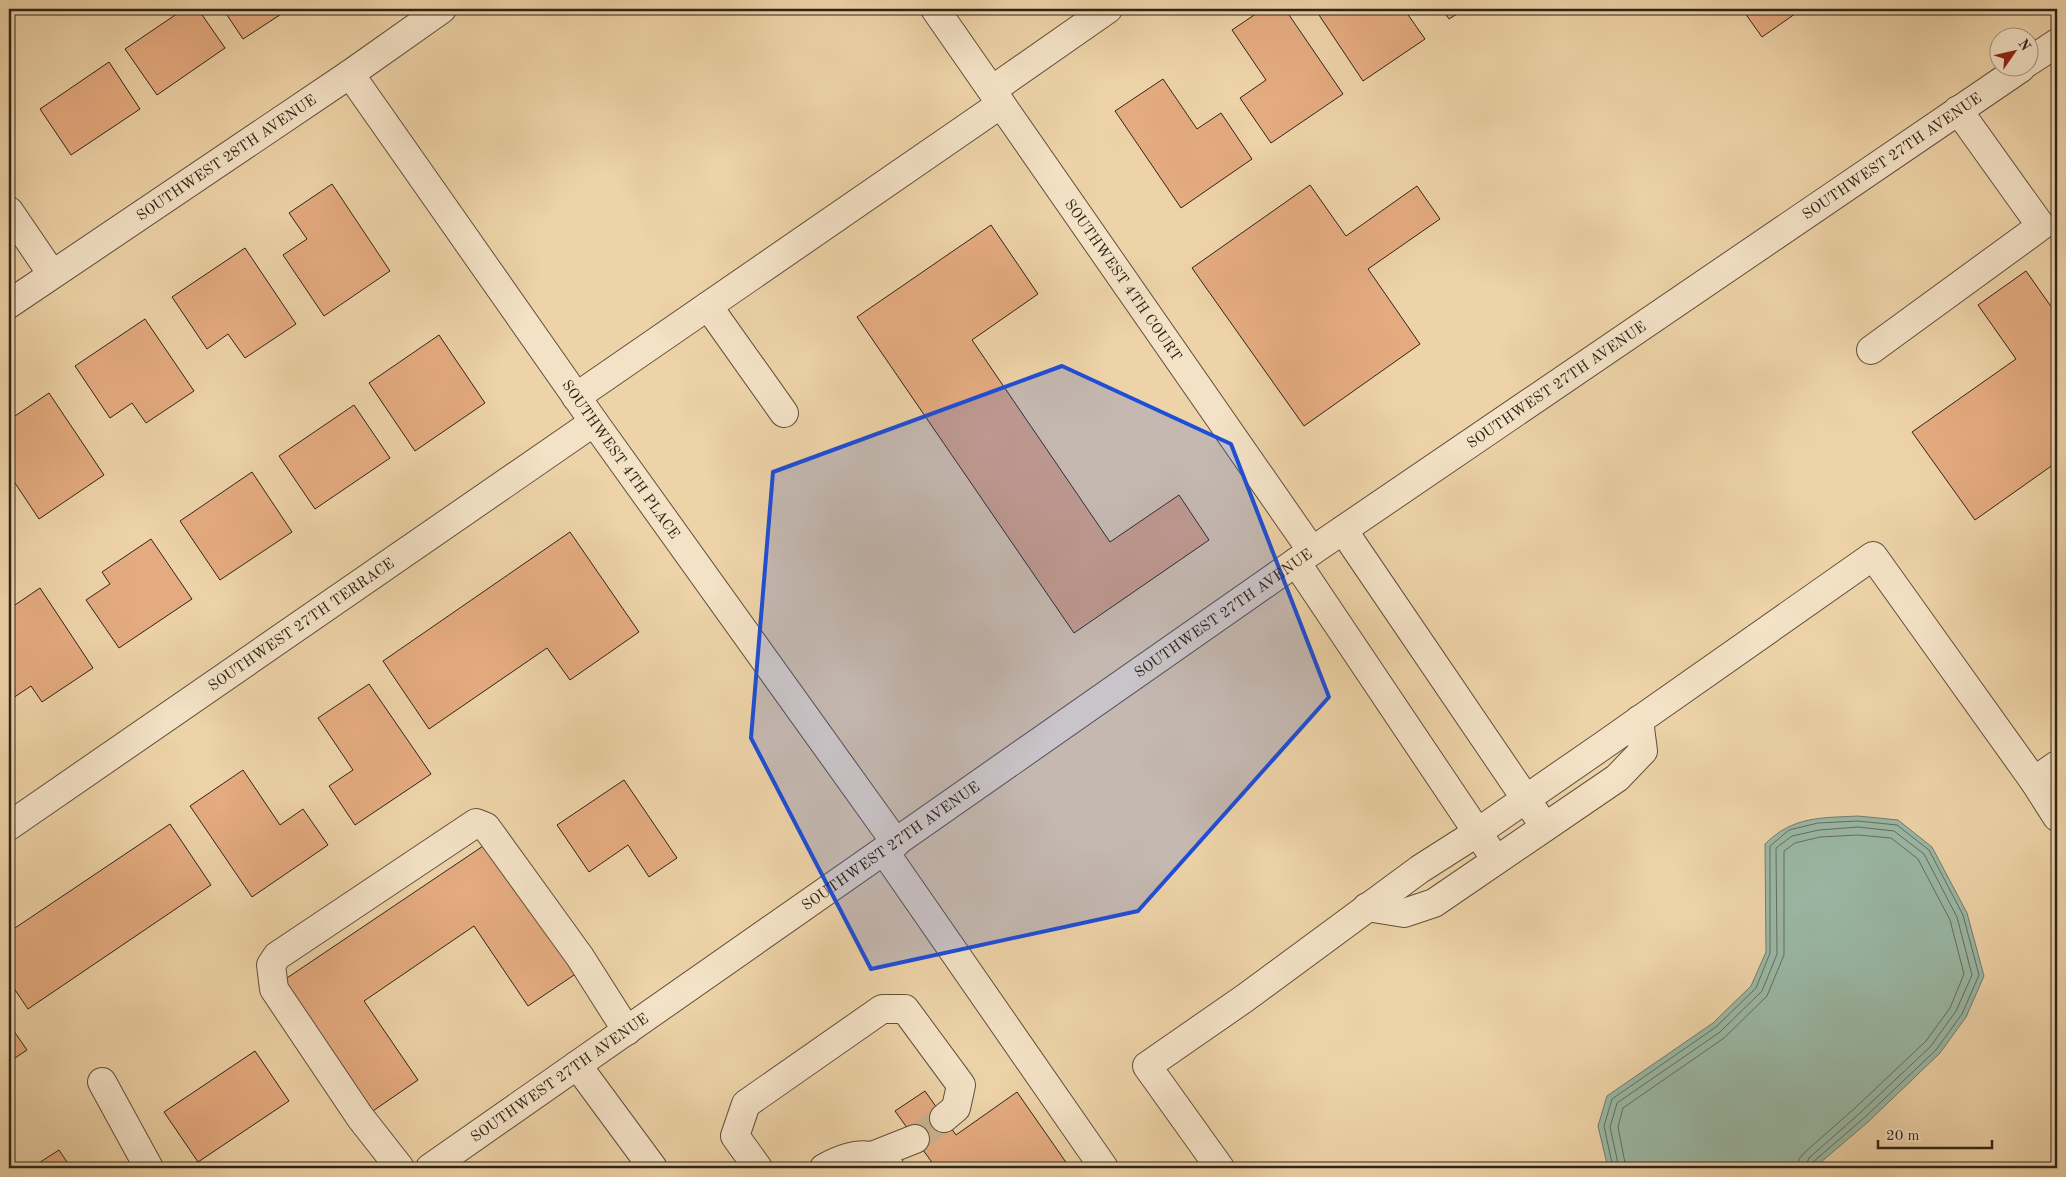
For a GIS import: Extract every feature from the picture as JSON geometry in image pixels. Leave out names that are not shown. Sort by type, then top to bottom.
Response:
[{"type":"street","name":"SOUTHWEST 28TH AVENUE","points":[[9,304],[350,74],[442,9]]},
{"type":"street","name":"SOUTHWEST 4TH COURT","points":[[935,9],[997,97],[1304,557],[1496,860]]},
{"type":"street","points":[[576,397],[708,306],[997,97],[1108,9]]},
{"type":"street","points":[[2038,55],[2057,42]]},
{"type":"street","name":"SOUTHWEST 4TH PLACE","points":[[350,74],[890,847],[1104,1168]]},
{"type":"street","name":"SOUTHWEST 27TH AVENUE","points":[[430,1168],[460,1160],[577,1065],[1343,530],[2006,78]]},
{"type":"street","points":[[1871,350],[2049,230],[1958,110]]},
{"type":"street","points":[[9,211],[52,274]]},
{"type":"street","points":[[708,306],[784,413]]},
{"type":"street","name":"SOUTHWEST 27TH TERRACE","points":[[9,826],[594,422]]},
{"type":"street","points":[[1343,530],[1545,827]]},
{"type":"street","points":[[1220,1168],[1147,1066],[1245,998],[1420,869],[1526,799],[1874,556],[2034,781],[2057,817]]},
{"type":"street","points":[[1367,907],[1404,913],[1434,903],[1617,778],[1643,751],[1640,720]]},
{"type":"street","points":[[2034,781],[2057,765]]},
{"type":"street","points":[[400,1168],[360,1117],[274,989],[271,966],[278,956],[476,823],[486,827],[569,942],[627,1031]]},
{"type":"street","points":[[758,1168],[735,1136],[746,1104],[882,1009],[905,1008],[961,1085],[956,1108],[944,1118]]},
{"type":"street","points":[[577,1065],[653,1168]]},
{"type":"street","points":[[102,1082],[149,1168]]},
{"type":"street","points":[[824,1168],[832,1163],[856,1156],[881,1162],[915,1139]]},
{"type":"highlighted area","points":[[1062,366],[1231,444],[1329,697],[1138,911],[871,969],[751,738],[773,472]]},
{"type":"water","points":[[1858,816],[1898,820],[1932,847],[1967,913],[1984,976],[1966,1017],[1940,1053],[1868,1122],[1814,1168],[1608,1168],[1598,1126],[1607,1096],[1713,1023],[1751,986],[1766,952],[1765,844],[1786,828],[1797,823],[1820,818]]},
{"type":"building","points":[[184,9],[198,9],[225,48],[157,95],[125,49]]},
{"type":"building","points":[[223,9],[289,9],[243,39]]},
{"type":"building","points":[[1263,9],[1285,9],[1343,94],[1271,143],[1240,98],[1266,80],[1232,30]]},
{"type":"building","points":[[1315,9],[1404,9],[1425,39],[1363,81]]},
{"type":"building","points":[[1442,9],[1465,9],[1449,19]]},
{"type":"building","points":[[1742,9],[1802,9],[1762,37]]},
{"type":"building","points":[[109,62],[140,109],[71,155],[40,109]]},
{"type":"building","points":[[1163,79],[1197,129],[1221,113],[1252,159],[1181,208],[1115,111]]},
{"type":"building","points":[[332,184],[390,271],[324,316],[283,255],[307,239],[289,213]]},
{"type":"building","points":[[1310,185],[1346,236],[1417,186],[1440,219],[1368,269],[1420,344],[1304,426],[1192,268]]},
{"type":"building","points":[[991,225],[1038,294],[972,340],[1110,542],[1179,495],[1209,540],[1074,633],[857,317]]},
{"type":"building","points":[[245,248],[296,324],[245,358],[228,334],[207,349],[172,297]]},
{"type":"building","points":[[2026,271],[2057,315],[2057,462],[1975,520],[1912,432],[2016,359],[1978,305]]},
{"type":"building","points":[[145,319],[194,391],[146,423],[132,403],[110,418],[75,366]]},
{"type":"building","points":[[439,335],[485,403],[415,451],[369,383]]},
{"type":"building","points":[[49,393],[104,475],[39,519],[9,474],[9,420]]},
{"type":"building","points":[[354,405],[390,458],[315,509],[279,456]]},
{"type":"building","points":[[252,472],[292,532],[220,580],[180,521]]},
{"type":"building","points":[[570,532],[639,632],[570,680],[547,648],[429,729],[383,661]]},
{"type":"building","points":[[151,539],[192,599],[119,648],[86,600],[110,584],[102,572]]},
{"type":"building","points":[[40,588],[93,668],[42,702],[31,686],[10,700],[9,609]]},
{"type":"building","points":[[369,684],[431,774],[355,825],[329,786],[353,770],[318,718]]},
{"type":"building","points":[[243,770],[280,825],[303,809],[328,845],[252,897],[190,806]]},
{"type":"building","points":[[624,780],[677,858],[649,877],[628,845],[589,872],[557,825]]},
{"type":"building","points":[[170,824],[211,885],[28,1009],[9,981],[9,932]]},
{"type":"building","points":[[492,840],[580,971],[528,1006],[474,926],[364,1001],[418,1080],[367,1115],[278,984]]},
{"type":"building","points":[[9,1024],[27,1050],[9,1062]]},
{"type":"building","points":[[255,1051],[289,1101],[198,1162],[164,1112]]},
{"type":"building","points":[[925,1091],[956,1135],[1017,1092],[1070,1168],[936,1168],[895,1111]]},
{"type":"building","points":[[59,1150],[71,1168],[31,1168]]},
{"type":"tunnel","points":[[915,1139],[944,1118]]}]
